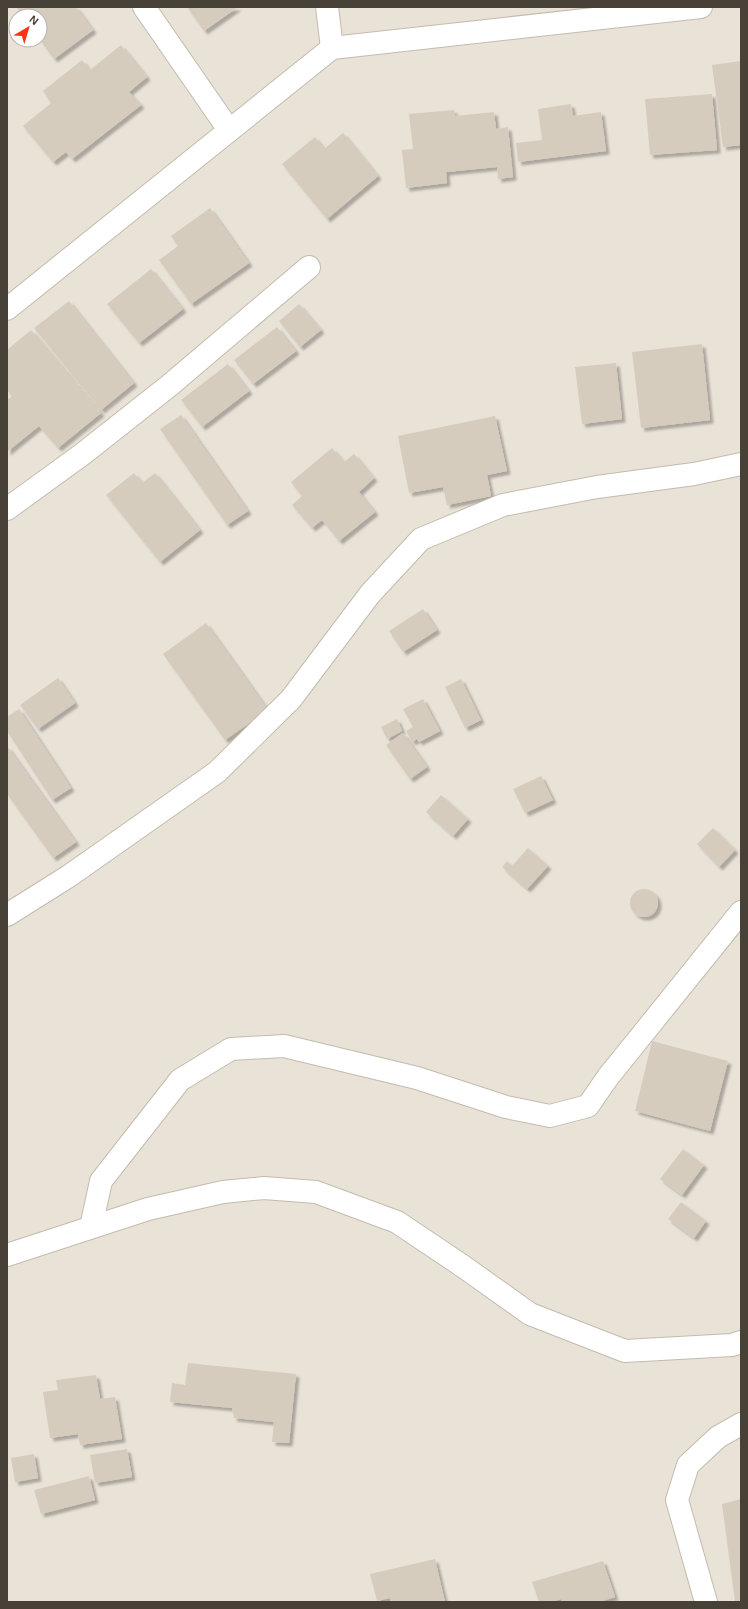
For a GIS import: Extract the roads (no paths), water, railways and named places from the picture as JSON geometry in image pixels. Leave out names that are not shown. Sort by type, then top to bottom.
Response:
[{"type":"street","points":[[144,7],[229,130]]},
{"type":"street","points":[[327,7],[332,48]]},
{"type":"street","points":[[7,309],[332,48],[701,7]]},
{"type":"street","points":[[7,509],[84,453],[170,385],[308,267]]},
{"type":"street","points":[[7,915],[69,876],[217,772],[291,700],[370,594],[421,539],[503,505],[597,487],[694,474],[741,464]]},
{"type":"street","points":[[91,1227],[101,1181],[180,1080],[231,1049],[284,1046],[417,1078],[506,1107],[550,1116],[588,1106],[612,1071],[741,912]]},
{"type":"street","points":[[7,1256],[148,1209],[223,1192],[264,1188],[316,1192],[397,1222],[530,1314],[624,1352],[732,1345],[741,1342]]},
{"type":"street","points":[[706,1602],[677,1500],[688,1464],[718,1438],[741,1424]]}]
